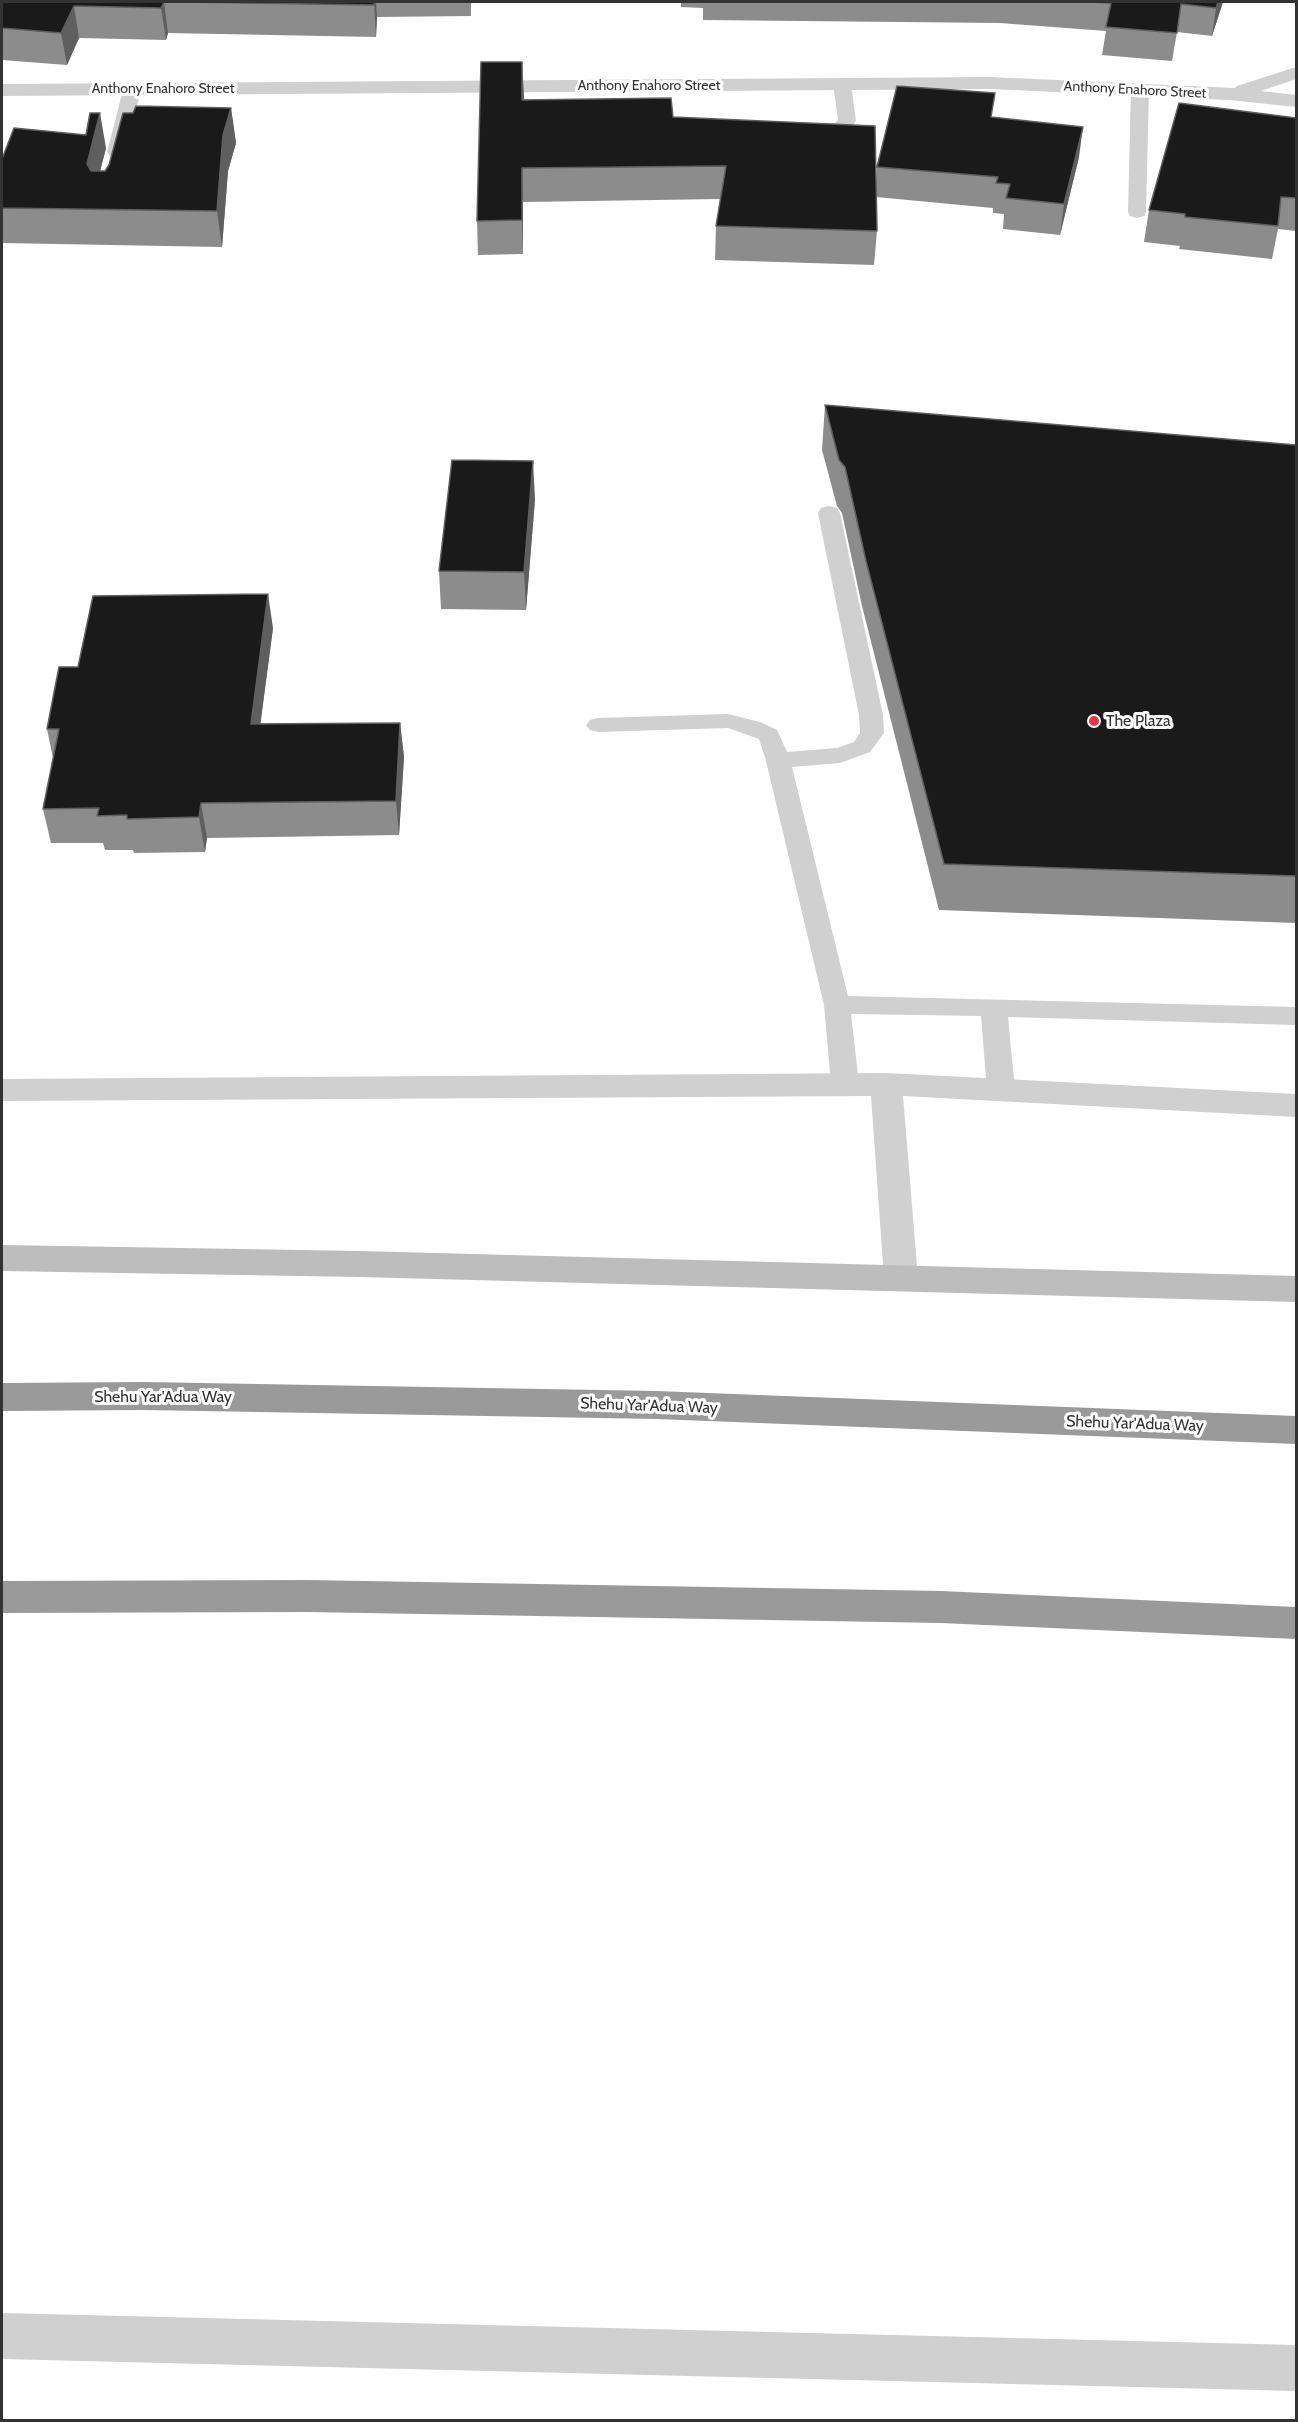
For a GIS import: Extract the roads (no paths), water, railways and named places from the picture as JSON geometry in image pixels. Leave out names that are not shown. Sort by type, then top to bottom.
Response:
[{"type":"highway","name":"Shehu Yar'Adua Way","points":[[2,1397],[144,1395],[657,1406],[1296,1431]]},
{"type":"highway","points":[[2,1597],[307,1596],[941,1607],[1296,1623]]},
{"type":"street","points":[[1230,94],[1296,74]]},
{"type":"street","name":"Anthony Enahoro Street","points":[[2,90],[990,83],[1230,94],[1296,100]]},
{"type":"street","points":[[886,1084],[901,1278]]},
{"type":"street","points":[[2,1090],[886,1084],[1296,1106]]},
{"type":"street","points":[[2,1258],[360,1264],[1296,1289]]},
{"type":"street","points":[[2,2336],[1296,2368]]},
{"type":"lane","points":[[790,133],[824,132],[841,128],[848,121],[842,84]]},
{"type":"lane","points":[[112,167],[132,90]]},
{"type":"lane","points":[[1137,212],[1140,90]]},
{"type":"lane","points":[[778,761],[840,755],[862,747],[872,733],[871,715],[829,513]]},
{"type":"lane","points":[[598,725],[728,721],[752,727],[769,735],[778,761],[837,1005],[845,1084]]},
{"type":"lane","points":[[837,1005],[1296,1016]]},
{"type":"lane","points":[[994,1007],[1001,1090]]},
{"type":"place","name":"The Plaza","points":[[1094,721]]}]
